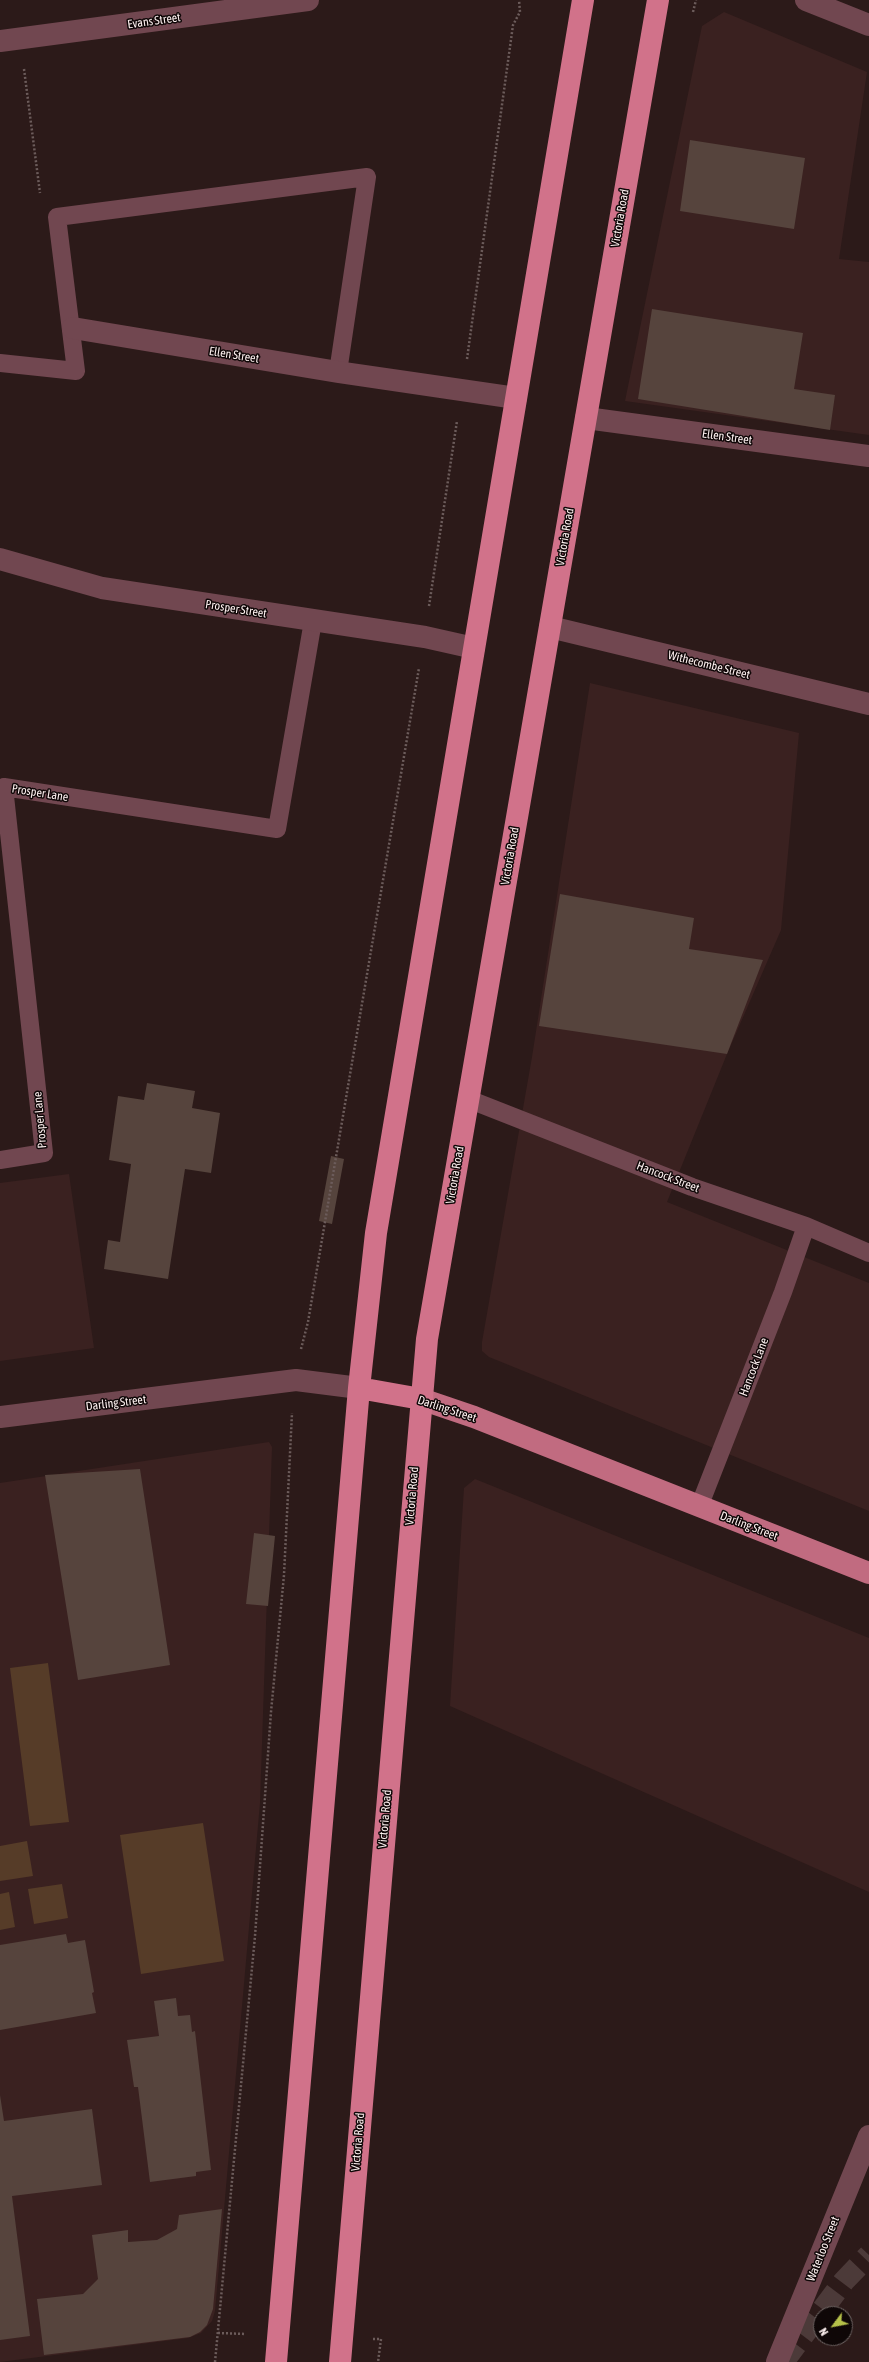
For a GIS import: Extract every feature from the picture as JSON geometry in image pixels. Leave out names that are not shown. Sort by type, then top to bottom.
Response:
[{"type":"highway","points":[[276,2362],[359,1388],[376,1234],[583,0]]},
{"type":"highway","name":"Victoria Road","points":[[340,2362],[427,1340],[658,0]]},
{"type":"highway","name":"Darling Street","points":[[359,1388],[421,1399]]},
{"type":"main road","name":"Darling Street","points":[[421,1399],[474,1417],[869,1573]]},
{"type":"street","name":"Evans Street","points":[[10,40],[308,0]]},
{"type":"street","points":[[806,0],[869,25]]},
{"type":"street","name":"Ellen Street","points":[[73,328],[338,372],[516,398]]},
{"type":"street","name":"Ellen Street","points":[[586,418],[869,456]]},
{"type":"street","name":"Prosper Street","points":[[0,559],[102,588],[424,637],[474,648]]},
{"type":"street","name":"Withecombe Street","points":[[550,627],[869,704]]},
{"type":"street","name":"Darling Street","points":[[0,1417],[296,1380],[359,1388]]},
{"type":"street","name":"Waterloo Street","points":[[777,2362],[869,2136]]},
{"type":"lane","points":[[0,363],[76,371],[73,328],[57,217],[367,177],[338,372]]},
{"type":"lane","name":"Prosper Lane","points":[[0,1160],[44,1153],[4,787],[277,829],[313,621]]},
{"type":"lane","name":"Hancock Street","points":[[468,1099],[692,1187],[806,1226],[869,1253]]},
{"type":"lane","name":"Hancock Lane","points":[[699,1507],[780,1300],[806,1226]]},
{"type":"path","points":[[215,2362],[256,1936],[270,1712],[284,1575],[290,1438],[296,1380],[304,1335],[308,1322],[424,637],[462,390],[514,25],[520,12],[519,0]]},
{"type":"path","points":[[693,12],[696,0]]},
{"type":"path","points":[[10,40],[43,217],[57,217]]},
{"type":"path","points":[[378,2362],[381,2339]]},
{"type":"shaded area","points":[[724,12],[867,72],[839,259],[869,262],[869,435],[625,401],[702,26]]},
{"type":"shaded area","points":[[590,683],[799,733],[781,930],[727,1054],[667,1202],[869,1283],[869,1511],[489,1357],[482,1351],[482,1342],[532,1057]]},
{"type":"shaded area","points":[[69,1174],[94,1348],[0,1361],[0,1183]]},
{"type":"shaded area","points":[[269,1442],[272,1447],[260,1803],[215,2311],[212,2321],[201,2333],[188,2338],[0,2362],[0,1483]]},
{"type":"shaded area","points":[[475,1479],[869,1638],[869,1892],[450,1706],[464,1488]]},
{"type":"shaded area","points":[[48,1663],[69,1822],[30,1826],[10,1668]]},
{"type":"shaded area","points":[[203,1823],[224,1961],[141,1974],[120,1835]]},
{"type":"shaded area","points":[[27,1841],[33,1876],[0,1881],[0,1846]]},
{"type":"shaded area","points":[[62,1884],[68,1918],[34,1924],[28,1889]]},
{"type":"shaded area","points":[[9,1892],[15,1927],[0,1930],[0,1894]]},
{"type":"building","points":[[690,140],[805,158],[794,229],[680,211]]},
{"type":"building","points":[[652,309],[803,333],[794,389],[835,395],[830,430],[638,399]]},
{"type":"building","points":[[560,894],[694,918],[689,949],[763,960],[727,1054],[539,1026]]},
{"type":"building","points":[[147,1083],[195,1091],[192,1108],[220,1113],[211,1173],[185,1169],[168,1279],[104,1269],[108,1240],[120,1242],[131,1164],[109,1160],[118,1096],[144,1100]]},
{"type":"building","points":[[331,1156],[344,1159],[332,1224],[319,1221]]},
{"type":"building","points":[[140,1469],[170,1665],[78,1680],[45,1475]]},
{"type":"building","points":[[254,1533],[275,1536],[268,1606],[246,1604]]},
{"type":"building","points":[[66,1934],[68,1943],[85,1940],[96,2013],[0,2030],[0,1945]]},
{"type":"building","points":[[176,1998],[178,2016],[190,2015],[192,2032],[195,2031],[211,2170],[196,2172],[196,2176],[150,2182],[138,2087],[134,2087],[127,2040],[159,2036],[154,2001]]},
{"type":"building","points":[[0,2095],[4,2121],[92,2109],[102,2185],[12,2196],[30,2336],[0,2340]]},
{"type":"building","points":[[222,2209],[213,2309],[207,2325],[200,2332],[190,2337],[44,2355],[37,2299],[83,2294],[98,2279],[92,2235],[128,2230],[128,2242],[157,2240],[177,2229],[179,2215]]},
{"type":"tunnel","points":[[783,2362],[844,2281],[869,2255]]}]
